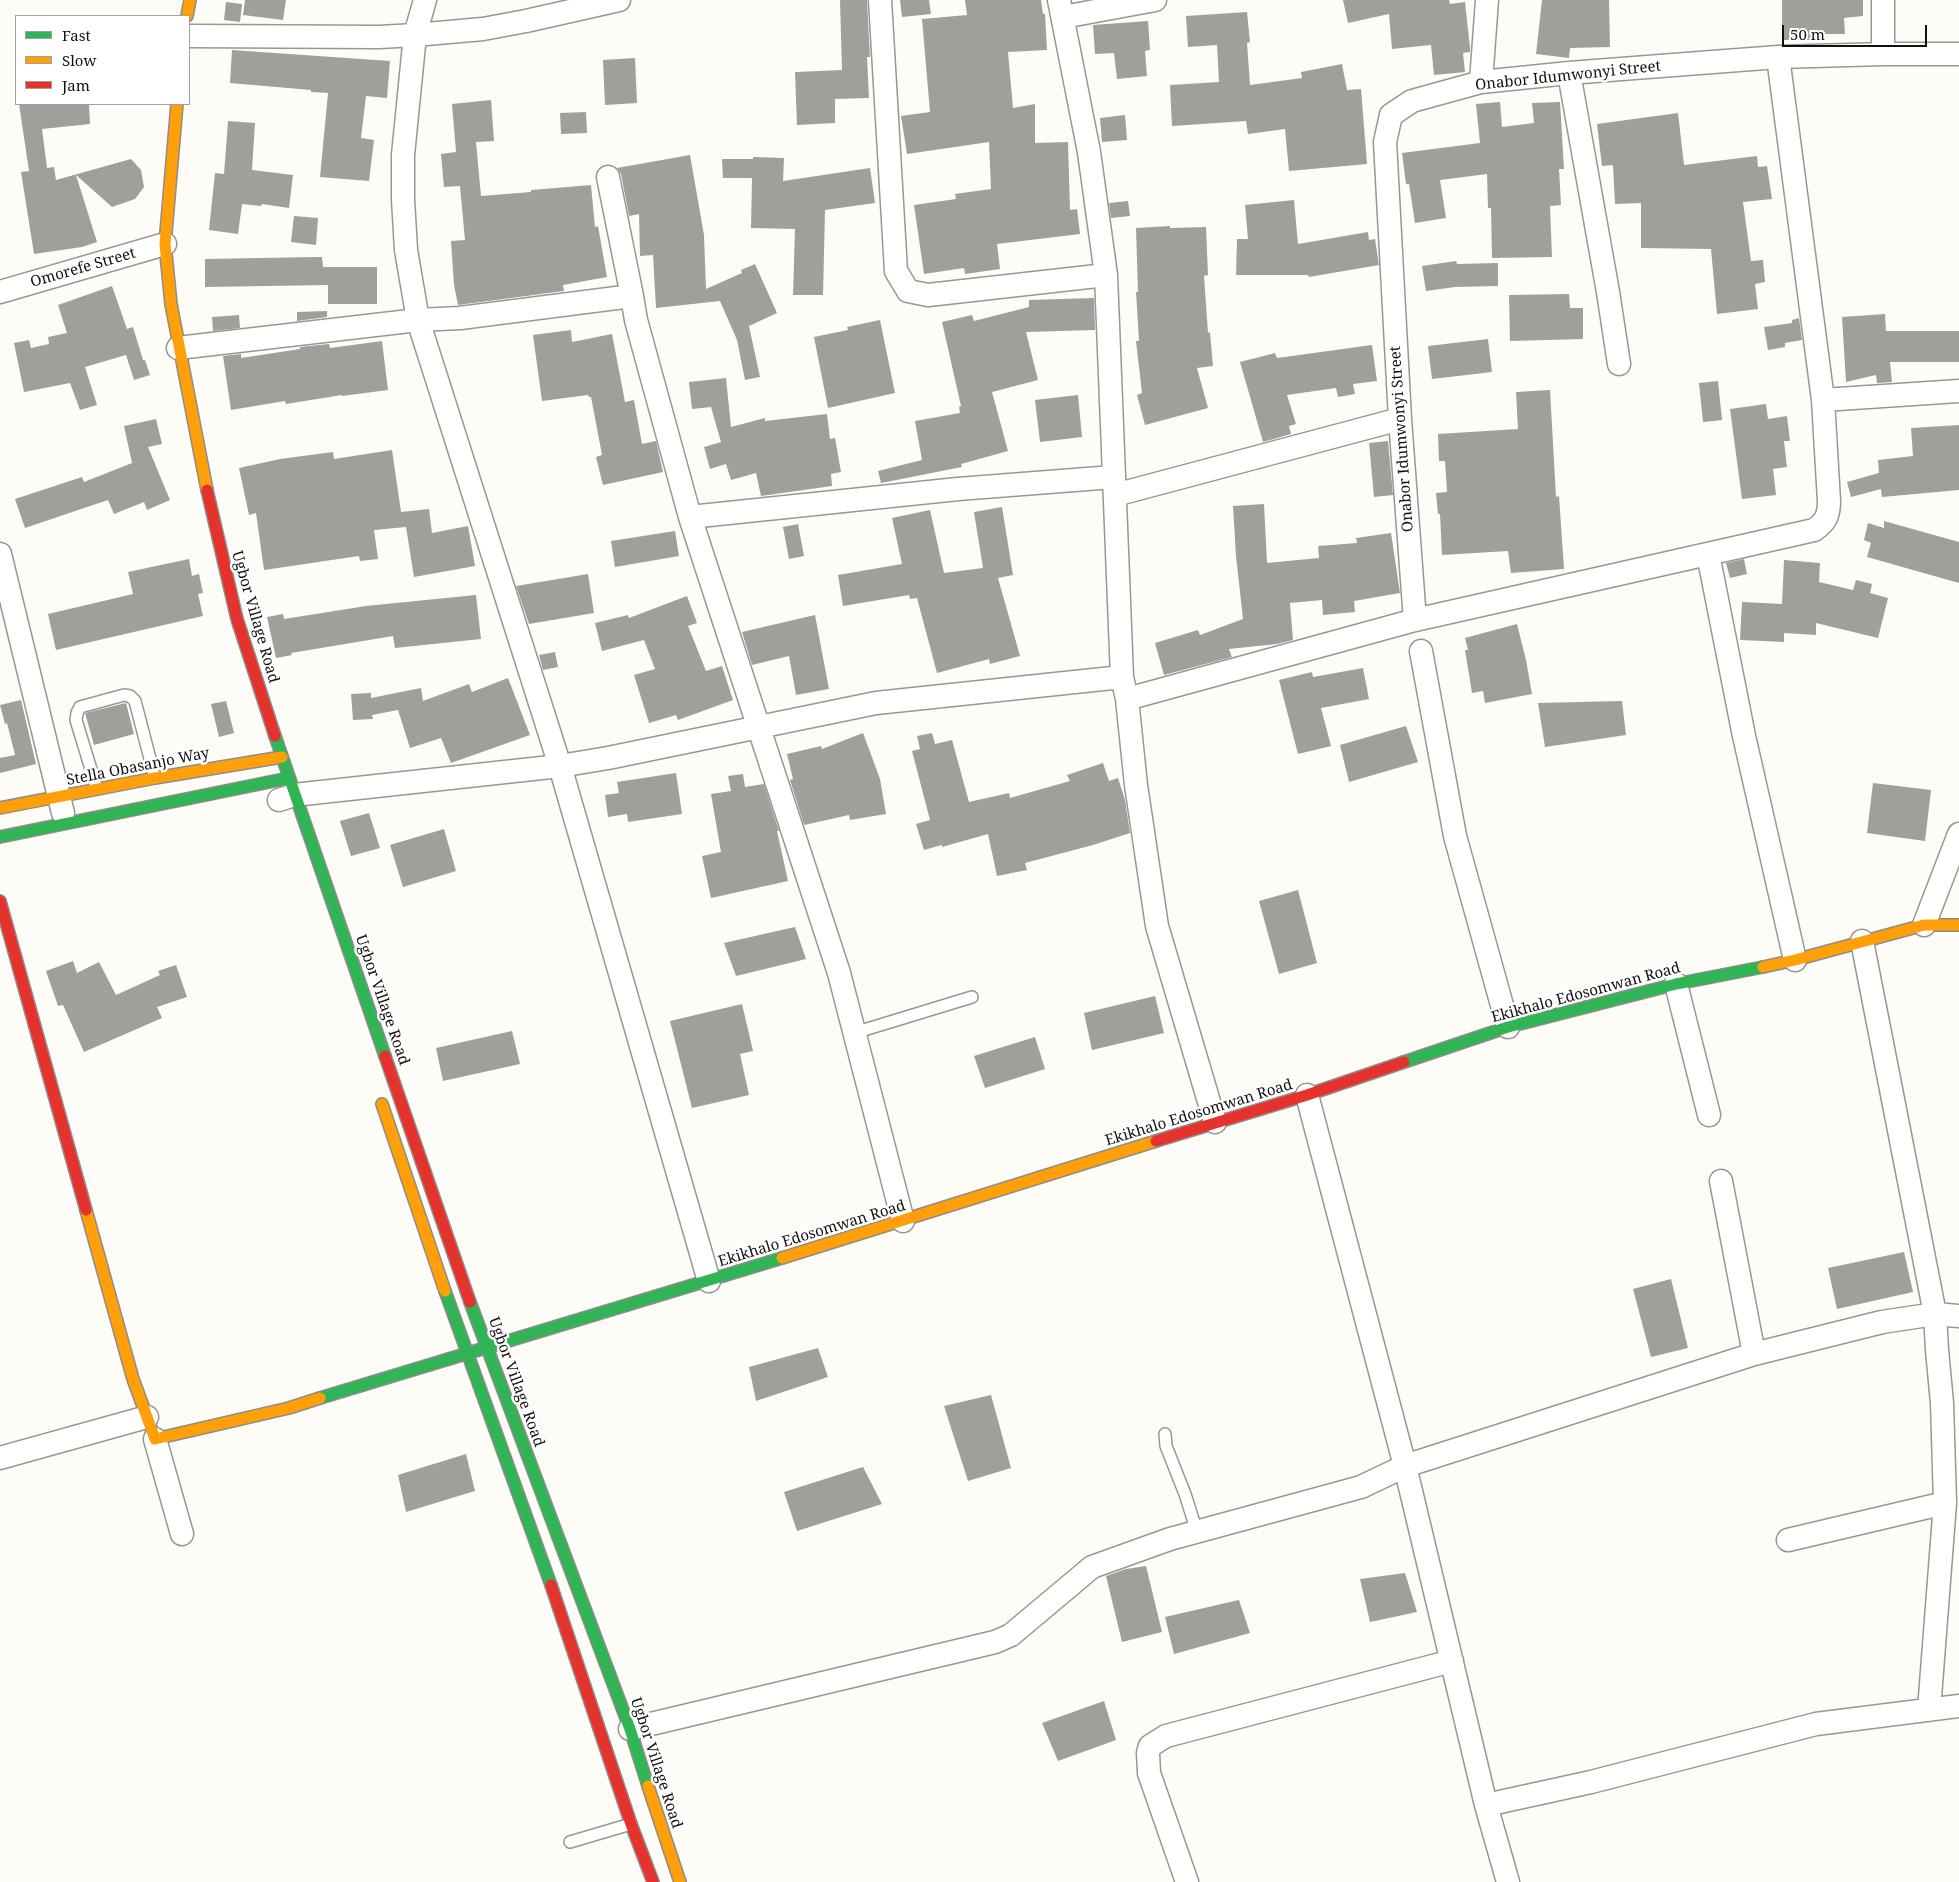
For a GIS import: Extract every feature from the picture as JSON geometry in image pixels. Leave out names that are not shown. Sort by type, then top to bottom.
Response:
[{"type":"street","points":[[187,15],[190,0]]},
{"type":"street","points":[[425,0],[416,35],[403,155],[406,250],[418,320],[560,766],[710,1282]]},
{"type":"street","points":[[190,36],[335,37],[416,35],[484,28],[526,21],[619,0]]},
{"type":"street","points":[[880,0],[896,271],[908,291],[928,295],[1106,275]]},
{"type":"street","points":[[1155,0],[1061,9],[1088,152],[1106,275],[1124,688],[1136,785],[1157,926],[1215,1122]]},
{"type":"street","points":[[1481,82],[1487,0]]},
{"type":"street","points":[[1883,0],[1883,54]]},
{"type":"street","name":"Onabor Idumwonyi Street","points":[[1415,620],[1400,419],[1385,142],[1391,115],[1412,101],[1481,82],[1569,73],[1778,57],[1959,54]]},
{"type":"street","points":[[0,837],[66,823],[284,792],[560,766],[608,758],[876,703],[1124,688],[1814,530],[1824,523],[1829,501],[1823,400],[1778,57]]},
{"type":"street","points":[[1569,73],[1619,364]]},
{"type":"street","name":"Ugbor Village Road","points":[[177,105],[165,244],[170,304],[205,481],[237,619],[282,757],[284,792]]},
{"type":"street","points":[[608,177],[636,320],[690,517],[839,973],[902,1222]]},
{"type":"street","name":"Omorefe Street","points":[[0,292],[165,244]]},
{"type":"street","points":[[178,348],[418,320],[460,318],[632,296]]},
{"type":"street","points":[[1823,400],[1959,391]]},
{"type":"street","points":[[690,517],[958,489],[1114,486],[1400,419]]},
{"type":"street","points":[[0,554],[66,823]]},
{"type":"street","points":[[1708,554],[1744,736],[1795,960]]},
{"type":"street","points":[[1421,652],[1455,836],[1508,1027]]},
{"type":"street","name":"Stella Obasanjo Way","points":[[0,808],[155,778],[282,757]]},
{"type":"street","name":"Ugbor Village Road","points":[[266,760],[284,792],[486,1347],[630,1729],[653,1882]]},
{"type":"street","points":[[1924,925],[1959,834]]},
{"type":"street","points":[[0,900],[134,1379],[155,1439],[182,1534]]},
{"type":"street","name":"Ekikhalo Edosomwan Road","points":[[155,1439],[289,1408],[486,1347],[710,1282],[1215,1122],[1307,1095],[1508,1027],[1676,984],[1795,960],[1924,925],[1959,925]]},
{"type":"street","points":[[1862,941],[1935,1314],[1936,1350],[1942,1403],[1945,1503],[1929,1710]]},
{"type":"street","points":[[1676,984],[1709,1115]]},
{"type":"street","name":"Ugbor Village Road","points":[[377,1090],[466,1353],[536,1541],[644,1820],[680,1882]]},
{"type":"street","points":[[1307,1095],[1405,1466],[1486,1805],[1508,1882]]},
{"type":"street","points":[[1721,1181],[1754,1354]]},
{"type":"street","points":[[630,1729],[995,1642],[1011,1634],[1092,1568],[1170,1539],[1361,1487],[1405,1466],[1754,1354],[1882,1322],[1935,1314],[1959,1316]]},
{"type":"street","points":[[0,1458],[147,1417]]},
{"type":"street","points":[[1788,1540],[1945,1503]]},
{"type":"street","points":[[1187,1882],[1149,1773],[1148,1753],[1150,1746],[1166,1736],[1452,1661]]},
{"type":"street","points":[[1486,1805],[1591,1782],[1816,1724],[1959,1706]]},
{"type":"lane","points":[[97,789],[76,720],[77,713],[80,707],[124,695],[130,696],[135,701],[155,778]]},
{"type":"lane","points":[[854,1033],[972,997]]},
{"type":"lane","points":[[1165,1434],[1166,1446],[1185,1494],[1196,1532]]},
{"type":"lane","points":[[570,1842],[644,1820]]},
{"type":"building","points":[[245,0],[286,0],[283,20],[243,15]]},
{"type":"building","points":[[840,0],[867,0],[870,57],[867,57],[869,98],[835,99],[835,123],[797,125],[795,72],[842,70]]},
{"type":"building","points":[[900,0],[929,0],[931,14],[902,17]]},
{"type":"building","points":[[965,0],[1041,0],[1043,14],[1045,14],[1047,50],[1008,52],[1013,108],[1035,104],[1035,143],[1068,142],[1070,210],[1077,209],[1080,234],[997,244],[1000,269],[965,274],[964,268],[924,274],[914,205],[956,199],[955,194],[991,189],[989,142],[907,154],[901,116],[930,112],[922,19],[967,15]]},
{"type":"building","points":[[1343,0],[1449,0],[1450,4],[1465,2],[1470,52],[1463,53],[1465,72],[1434,75],[1431,45],[1392,49],[1389,14],[1348,23]]},
{"type":"building","points":[[1542,0],[1609,0],[1610,47],[1570,48],[1569,58],[1536,54]]},
{"type":"building","points":[[1782,0],[1863,0],[1863,16],[1844,18],[1845,34],[1812,34],[1812,40],[1782,40]]},
{"type":"building","points":[[226,2],[242,4],[240,22],[224,20]]},
{"type":"building","points":[[1247,12],[1250,42],[1247,43],[1250,85],[1302,78],[1301,72],[1342,64],[1347,90],[1361,89],[1367,164],[1289,171],[1285,129],[1248,134],[1246,121],[1172,126],[1170,85],[1219,82],[1217,45],[1188,47],[1186,16]]},
{"type":"building","points":[[1148,21],[1150,50],[1145,51],[1147,76],[1117,79],[1114,53],[1095,54],[1093,25]]},
{"type":"building","points":[[232,50],[390,61],[387,98],[366,96],[361,138],[374,140],[369,181],[320,177],[328,93],[230,83]]},
{"type":"building","points":[[635,58],[637,103],[605,105],[603,60]]},
{"type":"building","points":[[491,100],[494,141],[476,142],[481,196],[591,185],[595,227],[598,226],[607,277],[563,285],[564,291],[458,305],[454,285],[451,241],[465,240],[460,186],[444,187],[441,154],[456,152],[452,104]]},
{"type":"building","points":[[1500,102],[1502,127],[1534,123],[1532,103],[1560,102],[1564,169],[1559,169],[1561,205],[1550,206],[1552,257],[1492,258],[1491,208],[1488,208],[1487,174],[1440,180],[1446,218],[1415,223],[1409,184],[1406,184],[1402,153],[1480,143],[1476,104]]},
{"type":"building","points":[[19,105],[89,105],[90,124],[42,129],[47,168],[54,167],[56,180],[131,159],[141,170],[144,187],[135,199],[112,207],[76,175],[97,242],[82,247],[34,254],[21,172],[29,171]]},
{"type":"building","points":[[586,112],[587,133],[561,134],[560,113]]},
{"type":"building","points":[[1678,113],[1684,165],[1757,156],[1758,167],[1767,166],[1772,199],[1743,202],[1751,261],[1763,260],[1765,282],[1755,284],[1758,309],[1717,314],[1711,249],[1641,248],[1641,203],[1615,204],[1613,165],[1602,166],[1597,124]]},
{"type":"building","points":[[1125,115],[1127,140],[1102,142],[1100,118]]},
{"type":"building","points":[[228,121],[255,123],[252,170],[293,175],[289,208],[262,204],[261,206],[242,204],[238,234],[209,230],[215,173],[224,174]]},
{"type":"building","points":[[690,155],[704,235],[706,289],[742,273],[741,270],[755,264],[777,313],[749,326],[760,377],[745,380],[737,340],[720,301],[656,308],[653,255],[640,256],[639,214],[629,216],[621,174],[617,168]]},
{"type":"building","points":[[753,157],[784,158],[783,181],[870,168],[875,203],[825,210],[823,295],[793,295],[795,229],[751,228],[752,178],[723,178],[722,159],[753,159]]},
{"type":"building","points":[[1294,200],[1298,244],[1368,232],[1369,240],[1375,239],[1379,265],[1309,277],[1308,275],[1236,275],[1237,239],[1248,239],[1245,205]]},
{"type":"building","points":[[1128,201],[1130,216],[1111,218],[1109,203]]},
{"type":"building","points":[[294,216],[318,218],[316,245],[291,242]]},
{"type":"building","points":[[1170,226],[1170,228],[1206,227],[1208,275],[1204,276],[1208,333],[1210,332],[1213,366],[1197,368],[1208,408],[1145,425],[1137,395],[1142,393],[1136,341],[1139,341],[1136,292],[1138,292],[1136,228]]},
{"type":"building","points":[[322,257],[323,267],[377,267],[377,304],[328,304],[328,285],[205,287],[205,259]]},
{"type":"building","points":[[1456,261],[1457,264],[1498,263],[1498,286],[1455,287],[1426,291],[1422,266]]},
{"type":"building","points":[[112,286],[127,329],[133,327],[143,360],[145,360],[150,375],[134,380],[126,355],[85,367],[97,405],[80,410],[70,383],[24,392],[14,343],[29,340],[31,348],[49,344],[48,337],[67,333],[58,305]]},
{"type":"building","points":[[1569,294],[1570,308],[1583,308],[1583,339],[1510,341],[1509,295]]},
{"type":"building","points":[[1094,298],[1095,330],[1026,332],[1038,380],[992,392],[1008,451],[961,464],[962,467],[881,483],[878,471],[922,460],[915,421],[960,413],[959,407],[961,406],[942,322],[972,315],[974,321],[1029,307],[1029,300]]},
{"type":"building","points":[[327,311],[327,317],[297,321],[297,312]]},
{"type":"building","points":[[1885,314],[1886,331],[1959,331],[1959,362],[1890,362],[1892,382],[1877,383],[1876,375],[1846,382],[1842,317]]},
{"type":"building","points":[[239,315],[240,328],[213,331],[212,317]]},
{"type":"building","points":[[1799,318],[1802,340],[1785,343],[1785,347],[1768,350],[1764,327],[1792,323],[1792,320]]},
{"type":"building","points":[[880,320],[895,393],[828,408],[814,337],[848,330],[847,327]]},
{"type":"building","points":[[571,330],[572,342],[612,334],[625,402],[634,400],[642,444],[656,441],[663,472],[603,485],[596,457],[602,455],[591,397],[588,395],[542,401],[533,335]]},
{"type":"building","points":[[1488,339],[1492,372],[1432,379],[1428,346]]},
{"type":"building","points":[[382,341],[388,390],[286,404],[285,401],[231,410],[223,356],[241,354],[241,358],[300,349],[300,347],[329,344],[330,348]]},
{"type":"building","points":[[1372,345],[1377,381],[1353,384],[1355,394],[1338,397],[1336,388],[1287,395],[1296,424],[1289,426],[1291,434],[1263,442],[1240,362],[1275,353],[1277,358]]},
{"type":"building","points":[[726,378],[731,427],[765,418],[765,421],[827,414],[830,439],[835,438],[841,472],[831,474],[832,486],[761,496],[756,473],[731,480],[726,464],[710,469],[704,447],[721,442],[711,407],[692,409],[689,382]]},
{"type":"building","points":[[1718,381],[1722,420],[1703,422],[1699,383]]},
{"type":"building","points":[[1550,390],[1556,497],[1559,496],[1564,569],[1511,573],[1508,551],[1442,555],[1440,514],[1438,514],[1436,493],[1447,492],[1445,461],[1439,461],[1438,434],[1518,429],[1516,392]]},
{"type":"building","points":[[1078,395],[1082,437],[1040,442],[1035,400]]},
{"type":"building","points":[[1766,404],[1768,419],[1787,416],[1790,441],[1784,441],[1787,467],[1773,469],[1776,495],[1742,499],[1730,409]]},
{"type":"building","points":[[156,419],[162,444],[148,447],[170,500],[147,510],[144,502],[114,514],[108,500],[25,528],[15,499],[82,477],[84,482],[132,463],[124,426]]},
{"type":"building","points":[[1959,425],[1959,490],[1882,497],[1881,489],[1851,497],[1847,482],[1879,473],[1878,460],[1913,456],[1911,428]]},
{"type":"building","points":[[1388,441],[1393,495],[1374,497],[1369,443]]},
{"type":"building","points":[[392,450],[401,512],[429,509],[432,533],[468,526],[475,566],[414,577],[406,527],[374,530],[378,559],[360,561],[359,556],[264,570],[256,513],[249,515],[239,468],[280,459],[333,452],[334,459]]},
{"type":"building","points":[[1264,504],[1267,563],[1319,558],[1318,546],[1357,543],[1356,538],[1391,533],[1400,593],[1354,601],[1355,612],[1323,615],[1322,600],[1290,603],[1293,640],[1277,644],[1229,649],[1232,657],[1164,675],[1155,643],[1198,630],[1200,635],[1243,619],[1233,506]]},
{"type":"building","points":[[1002,507],[1013,575],[998,578],[1020,656],[990,664],[989,659],[937,673],[917,598],[910,599],[909,595],[843,606],[838,575],[902,564],[892,518],[930,510],[944,573],[983,568],[974,512]]},
{"type":"building","points":[[1884,521],[1959,542],[1959,583],[1867,557],[1871,543],[1864,540],[1868,523],[1884,528]]},
{"type":"building","points":[[798,524],[804,556],[789,559],[783,527]]},
{"type":"building","points":[[675,531],[679,556],[615,567],[611,541]]},
{"type":"building","points":[[189,559],[192,576],[199,574],[203,593],[198,594],[203,616],[56,650],[48,614],[133,594],[128,572]]},
{"type":"building","points":[[1744,559],[1747,574],[1730,578],[1726,563]]},
{"type":"building","points":[[1784,560],[1820,563],[1819,582],[1853,590],[1856,580],[1872,584],[1870,593],[1888,598],[1878,638],[1816,623],[1816,635],[1784,633],[1784,642],[1740,640],[1742,602],[1782,604]]},
{"type":"building","points":[[588,574],[594,613],[529,624],[516,586]]},
{"type":"building","points":[[476,595],[481,639],[395,648],[393,636],[291,653],[292,655],[276,658],[267,617],[283,614],[284,619],[366,606]]},
{"type":"building","points":[[687,596],[697,623],[688,626],[706,671],[722,666],[733,700],[678,720],[676,715],[649,723],[634,675],[655,669],[644,640],[602,651],[595,623],[628,615],[629,618]]},
{"type":"building","points":[[815,615],[829,689],[796,695],[789,656],[752,665],[742,632]]},
{"type":"building","points":[[1517,624],[1532,694],[1485,703],[1483,691],[1472,693],[1465,650],[1468,650],[1465,638]]},
{"type":"building","points":[[555,652],[558,667],[543,670],[539,655]]},
{"type":"building","points":[[1363,668],[1369,699],[1321,708],[1331,746],[1298,754],[1279,680],[1312,672],[1313,677]]},
{"type":"building","points":[[508,678],[530,735],[451,763],[441,738],[410,748],[398,710],[372,715],[373,719],[353,720],[351,694],[371,693],[371,698],[421,688],[423,701],[469,684],[472,692]]},
{"type":"building","points":[[21,700],[36,764],[0,773],[0,758],[15,755],[7,723],[5,724],[0,705]]},
{"type":"building","points":[[226,701],[234,733],[219,737],[211,704]]},
{"type":"building","points":[[1622,701],[1626,735],[1545,747],[1538,703]]},
{"type":"building","points":[[126,703],[134,734],[94,745],[85,713]]},
{"type":"building","points":[[1406,726],[1418,762],[1349,782],[1340,745]]},
{"type":"building","points":[[863,733],[880,779],[886,814],[850,820],[849,815],[804,825],[790,780],[793,779],[787,754],[821,746],[822,749]]},
{"type":"building","points":[[932,733],[935,744],[952,740],[969,802],[1009,793],[1010,798],[1070,781],[1067,775],[1103,763],[1109,781],[1118,778],[1125,800],[1130,833],[1025,863],[1027,870],[997,876],[988,834],[924,850],[916,824],[930,820],[912,751],[920,749],[917,736]]},
{"type":"building","points":[[676,773],[682,814],[628,822],[627,814],[608,817],[605,795],[619,793],[617,782]]},
{"type":"building","points":[[743,774],[745,787],[764,784],[779,831],[777,831],[788,881],[711,898],[702,856],[721,852],[711,794],[731,791],[728,776]]},
{"type":"building","points":[[1873,783],[1931,790],[1925,841],[1867,833]]},
{"type":"building","points":[[369,813],[380,848],[351,856],[340,821]]},
{"type":"building","points":[[444,829],[456,871],[403,887],[390,845]]},
{"type":"building","points":[[1298,890],[1317,963],[1279,974],[1259,901]]},
{"type":"building","points":[[795,927],[806,959],[736,976],[724,943]]},
{"type":"building","points":[[73,961],[77,973],[99,962],[116,995],[160,975],[158,971],[176,965],[187,997],[157,1007],[162,1018],[84,1052],[63,1005],[58,1006],[46,971]]},
{"type":"building","points":[[1155,996],[1164,1033],[1092,1050],[1084,1013]]},
{"type":"building","points":[[742,1004],[753,1051],[740,1054],[749,1095],[692,1108],[670,1021]]},
{"type":"building","points":[[512,1031],[520,1064],[443,1081],[436,1048]]},
{"type":"building","points":[[1035,1037],[1045,1069],[985,1088],[974,1056]]},
{"type":"building","points":[[1904,1252],[1913,1292],[1837,1309],[1828,1268]]},
{"type":"building","points":[[1671,1279],[1688,1348],[1651,1357],[1633,1289]]},
{"type":"building","points":[[818,1348],[828,1377],[756,1401],[749,1367]]},
{"type":"building","points":[[991,1395],[1011,1468],[968,1481],[944,1406]]},
{"type":"building","points":[[466,1454],[475,1491],[406,1512],[398,1475]]},
{"type":"building","points":[[863,1467],[882,1504],[797,1531],[784,1492]]},
{"type":"building","points":[[1146,1566],[1162,1632],[1122,1642],[1106,1576],[1126,1569]]},
{"type":"building","points":[[1405,1573],[1417,1612],[1370,1622],[1360,1579]]},
{"type":"building","points":[[1239,1600],[1250,1633],[1174,1654],[1165,1617]]},
{"type":"building","points":[[1104,1701],[1116,1740],[1058,1761],[1042,1723]]},
{"type":"traffic: fast","points":[[275,736],[385,1056]]},
{"type":"traffic: fast","points":[[0,837],[289,778]]},
{"type":"traffic: fast","points":[[1404,1062],[1508,1027],[1676,984],[1763,967]]},
{"type":"traffic: fast","points":[[320,1398],[782,1258]]},
{"type":"traffic: fast","points":[[445,1291],[551,1585]]},
{"type":"traffic: fast","points":[[470,1302],[630,1729],[648,1786]]},
{"type":"traffic: slow","points":[[187,15],[190,0]]},
{"type":"traffic: slow","points":[[177,105],[165,244],[171,304],[207,490]]},
{"type":"traffic: slow","points":[[0,808],[155,778],[282,757]]},
{"type":"traffic: slow","points":[[1763,967],[1924,925],[1959,925]]},
{"type":"traffic: slow","points":[[382,1104],[445,1291]]},
{"type":"traffic: slow","points":[[782,1258],[1156,1141]]},
{"type":"traffic: slow","points":[[86,1210],[133,1379],[155,1439],[289,1408],[320,1398]]},
{"type":"traffic: slow","points":[[648,1786],[680,1882]]},
{"type":"traffic: jam","points":[[207,490],[237,619],[275,736]]},
{"type":"traffic: jam","points":[[0,901],[86,1210]]},
{"type":"traffic: jam","points":[[385,1056],[470,1302]]},
{"type":"traffic: jam","points":[[1156,1141],[1307,1095],[1404,1062]]},
{"type":"traffic: jam","points":[[551,1585],[631,1824],[653,1882]]}]
